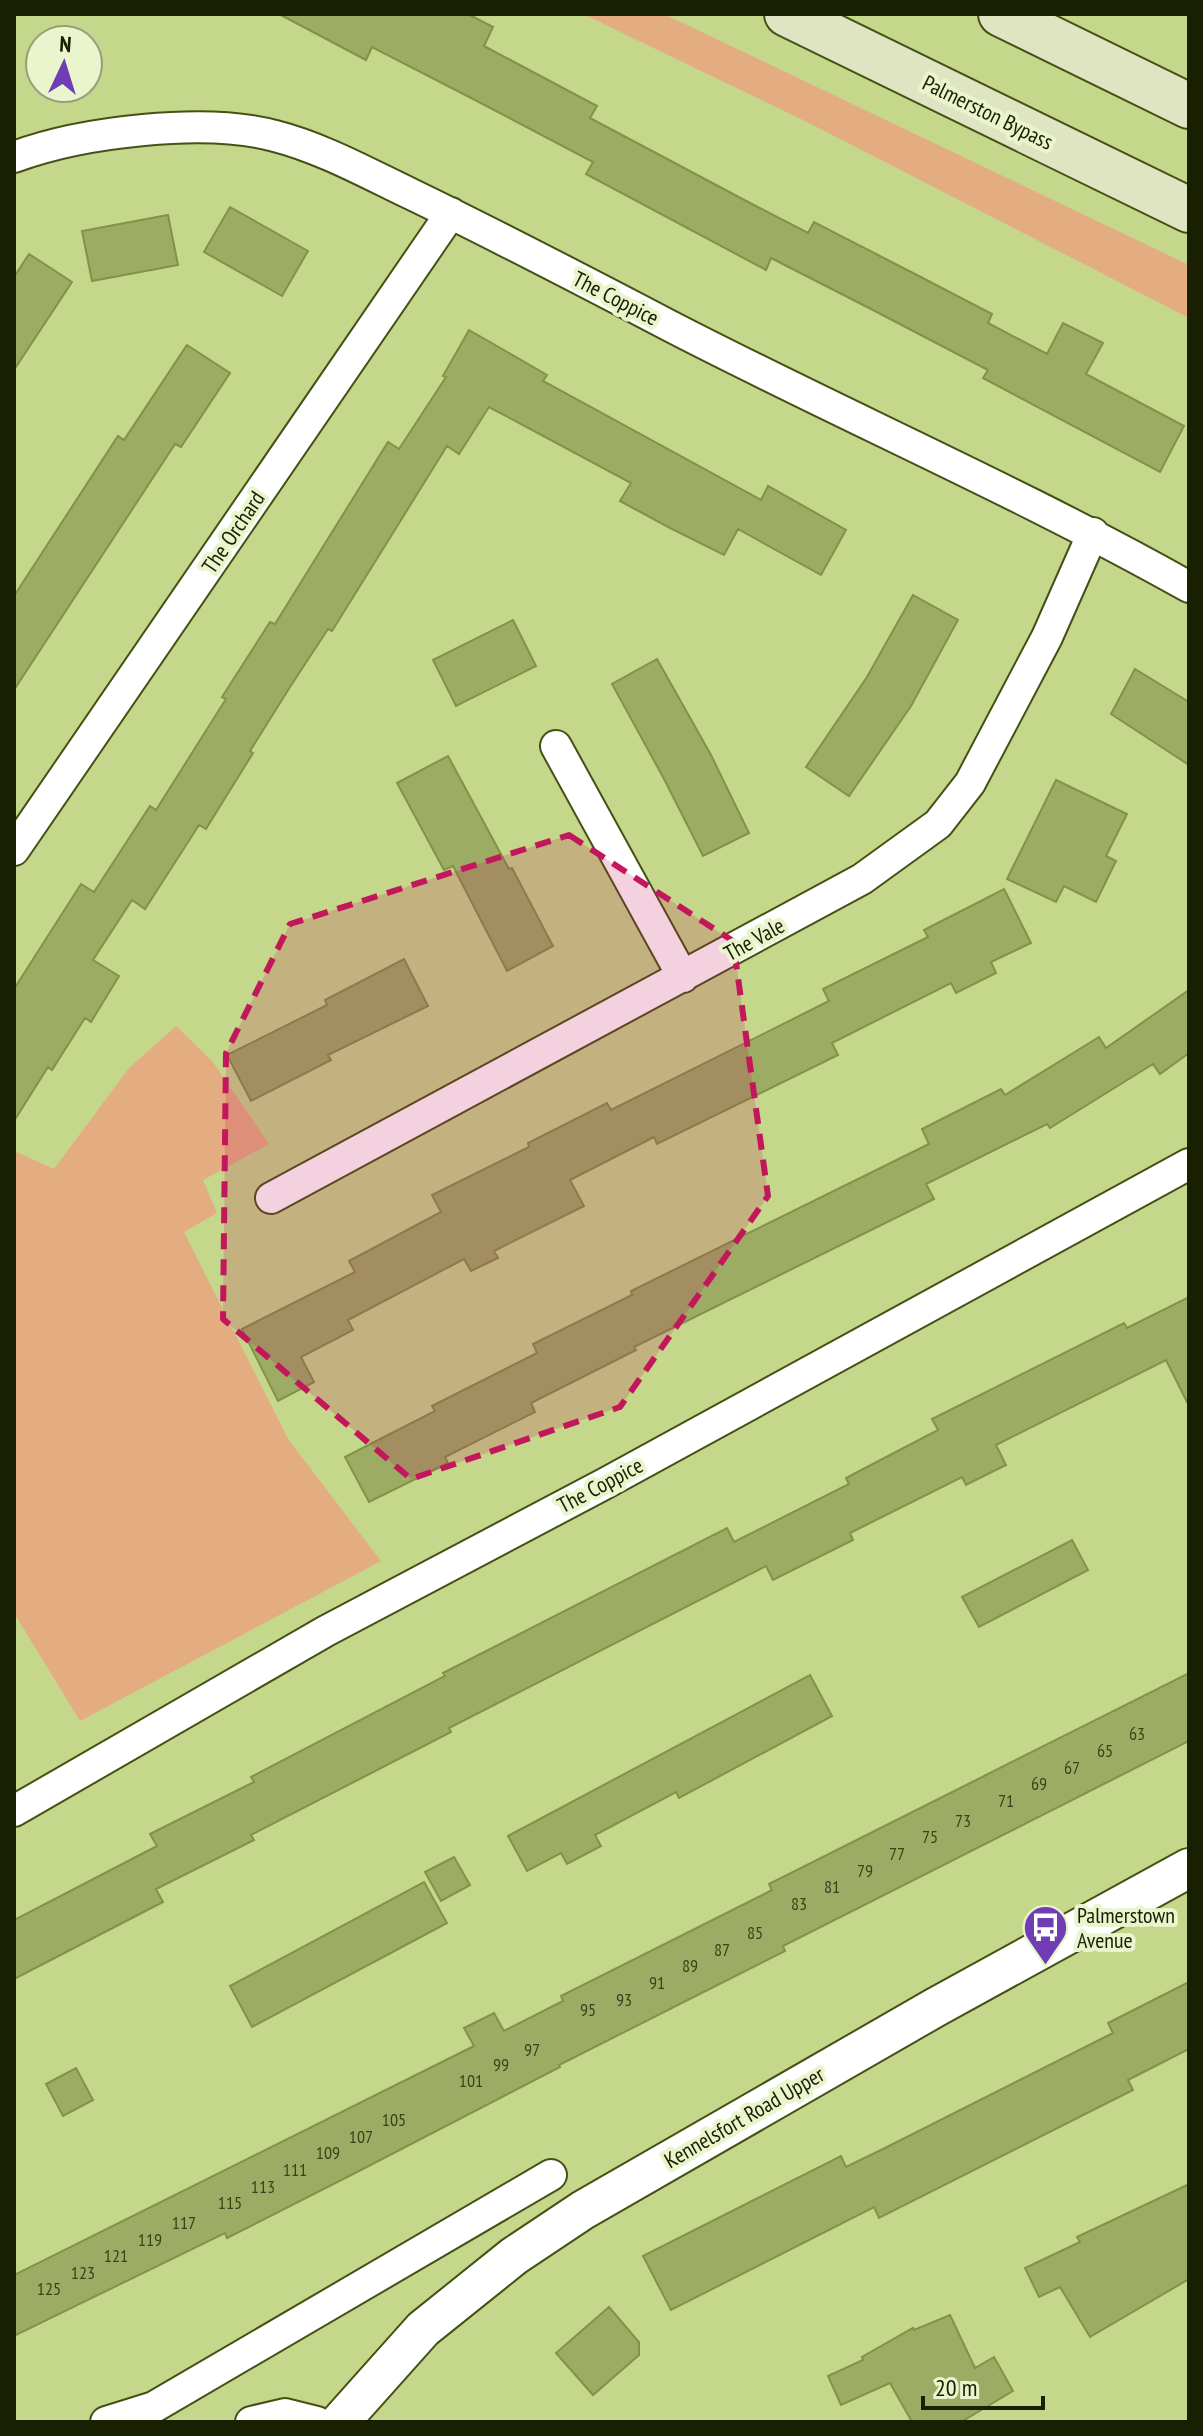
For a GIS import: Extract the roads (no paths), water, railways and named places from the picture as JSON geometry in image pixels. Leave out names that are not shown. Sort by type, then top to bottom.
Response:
[{"type":"main road","name":"Palmerston Bypass","points":[[787,14],[1189,210]]},
{"type":"main road","points":[[1001,14],[1189,106]]},
{"type":"street","name":"The Coppice","points":[[14,157],[46,145],[136,131],[235,128],[276,136],[334,157],[451,213],[723,353],[1093,533],[1189,587]]},
{"type":"street","name":"The Orchard","points":[[14,850],[451,213]]},
{"type":"street","name":"The Vale","points":[[271,1198],[862,879],[938,824],[970,783],[1047,637],[1093,533]]},
{"type":"street","points":[[556,746],[683,977]]},
{"type":"street","name":"The Coppice","points":[[14,1811],[326,1631],[606,1483],[1189,1164]]},
{"type":"street","name":"Kennelsfort Road Upper","points":[[340,2422],[423,2329],[514,2256],[583,2210],[936,2007],[1189,1868]]},
{"type":"street","points":[[106,2422],[158,2415],[551,2175]]},
{"type":"street","points":[[251,2422],[285,2414],[317,2422]]},
{"type":"place","name":"Palmerstown Avenue","points":[[1046,1967]]}]
